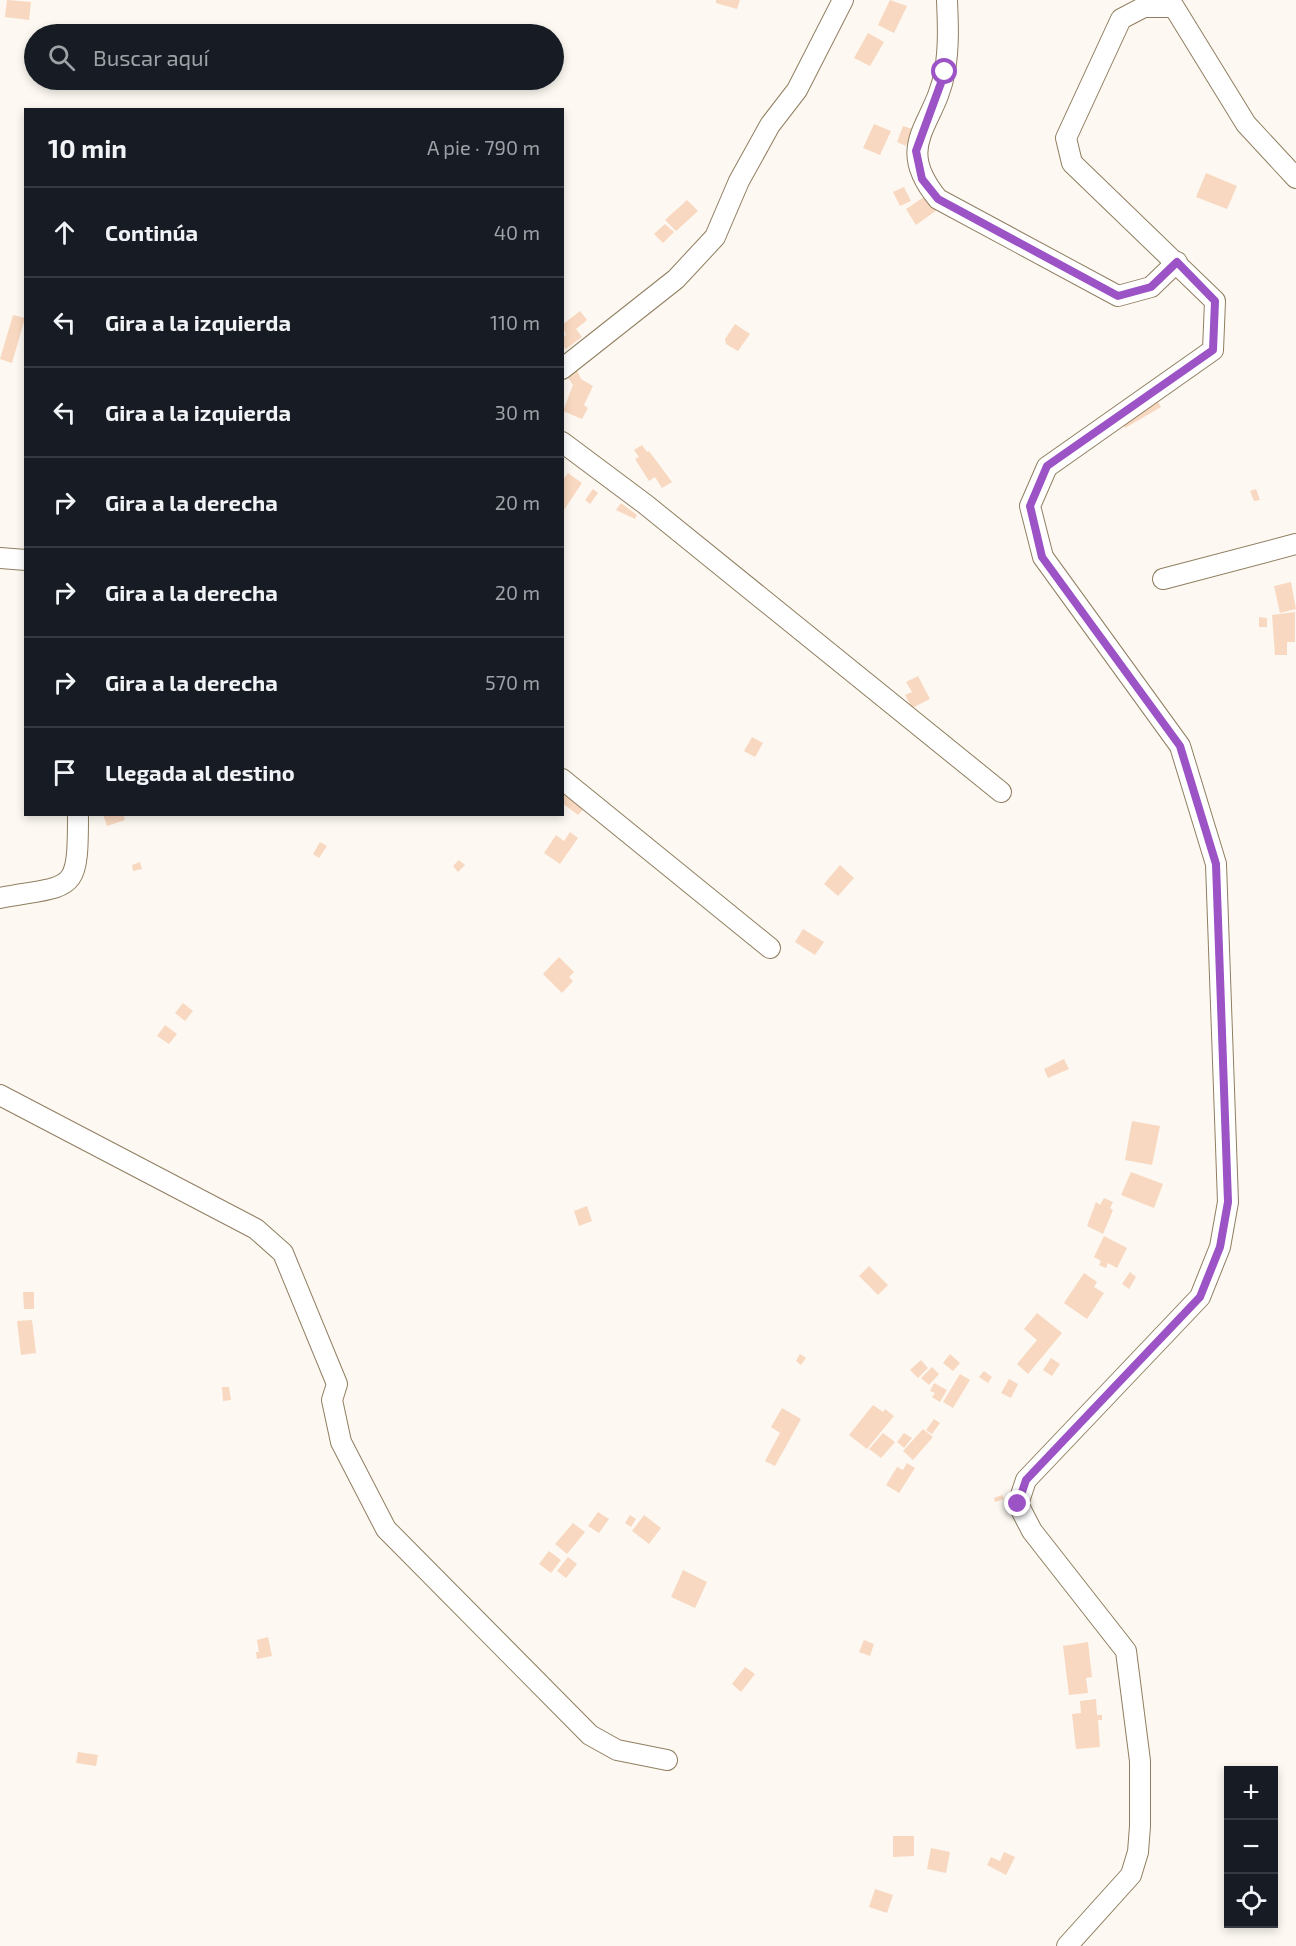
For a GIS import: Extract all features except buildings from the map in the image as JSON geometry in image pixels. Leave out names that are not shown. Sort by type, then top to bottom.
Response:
[{"type":"street","points":[[564,367],[676,279],[715,237],[739,181],[770,125],[797,90],[843,0]]},
{"type":"street","points":[[947,0],[945,72],[916,151],[922,179],[938,199],[1118,296],[1151,287],[1177,262]]},
{"type":"street","points":[[1067,1946],[1131,1875],[1138,1852],[1140,1761],[1125,1651],[1032,1531],[1018,1504],[1026,1480],[1200,1297],[1220,1247],[1228,1202],[1216,864],[1180,746],[1042,557],[1030,506],[1047,466],[1213,350],[1215,301],[1072,163],[1066,138],[1121,19],[1144,7],[1174,7],[1245,124],[1296,177]]},
{"type":"street","points":[[564,443],[645,504],[1001,792]]},
{"type":"street","points":[[1163,579],[1296,544]]},
{"type":"street","points":[[0,558],[24,560]]},
{"type":"street","points":[[564,781],[770,948]]},
{"type":"street","points":[[0,898],[62,886],[74,875],[78,864],[78,816]]},
{"type":"street","points":[[0,1095],[256,1229],[283,1253],[337,1384],[332,1400],[341,1442],[386,1529],[590,1735],[617,1750],[667,1760]]},
{"type":"route","points":[[945,72],[916,151],[922,179],[938,199],[1118,296],[1151,287],[1177,262],[1215,301],[1213,350],[1047,466],[1030,506],[1042,557],[1180,746],[1216,864],[1228,1202],[1220,1247],[1200,1297],[1026,1480],[1018,1504]]}]
